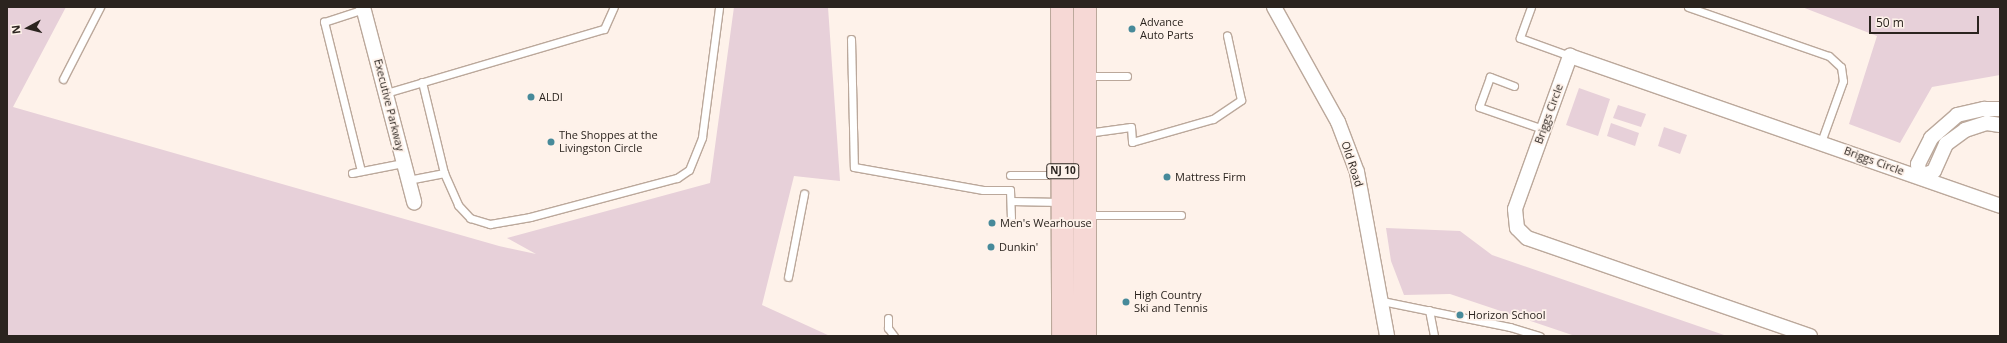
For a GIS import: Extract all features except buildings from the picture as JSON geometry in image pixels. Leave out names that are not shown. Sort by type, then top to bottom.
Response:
[{"type":"main road","name":"NJ 10","points":[[1062,7],[1063,336]]},
{"type":"main road","name":"NJ 10","points":[[1085,7],[1085,336]]},
{"type":"street","name":"Old Road","points":[[1274,7],[1338,122],[1357,172],[1382,301],[1387,336]]},
{"type":"street","name":"Executive Parkway","points":[[364,8],[414,202]]},
{"type":"street","name":"Briggs Circle","points":[[1810,336],[1527,238],[1517,228],[1515,209],[1570,56],[1821,142],[2000,206]]},
{"type":"street","name":"Briggs Circle","points":[[1920,177],[1918,164],[1931,138],[1957,115],[1984,108],[2000,109]]},
{"type":"street","points":[[1920,177],[1934,170],[1946,144],[1965,130],[1986,123],[2000,125]]},
{"type":"lane","points":[[63,79],[100,7]]},
{"type":"lane","points":[[386,93],[604,29],[614,7]]},
{"type":"lane","points":[[422,82],[444,173],[458,205],[470,218],[490,224],[530,217],[677,178],[689,170],[702,137],[719,7]]},
{"type":"lane","points":[[1531,7],[1520,38],[1570,56]]},
{"type":"lane","points":[[1688,7],[1829,56],[1841,67],[1843,81],[1821,142]]},
{"type":"lane","points":[[361,172],[324,22],[364,8]]},
{"type":"lane","points":[[1085,133],[1131,127],[1132,142],[1213,119],[1241,100],[1227,35]]},
{"type":"lane","points":[[851,39],[854,166],[983,190],[1010,190],[1011,218]]},
{"type":"lane","points":[[1085,76],[1127,76]]},
{"type":"lane","points":[[1514,86],[1490,77],[1480,107],[1543,129]]},
{"type":"lane","points":[[352,173],[403,164]]},
{"type":"lane","points":[[408,180],[444,173]]},
{"type":"lane","points":[[1010,175],[1063,175]]},
{"type":"lane","points":[[788,277],[804,194]]},
{"type":"lane","points":[[1011,201],[1063,202]]},
{"type":"lane","points":[[1085,215],[1181,215]]},
{"type":"lane","points":[[1382,301],[1429,310],[1540,336]]},
{"type":"lane","points":[[1429,310],[1434,336]]},
{"type":"lane","points":[[888,318],[888,328],[894,336]]},
{"type":"shaded area","points":[[7,7],[66,7],[13,107],[499,246],[536,254],[507,238],[710,183],[734,7],[828,7],[840,181],[794,176],[762,305],[830,336],[7,336]]},
{"type":"shaded area","points":[[1802,7],[2000,7],[2000,75],[1932,87],[1900,143],[1849,124],[1877,36]]},
{"type":"shaded area","points":[[1579,88],[1610,99],[1598,136],[1566,125]]},
{"type":"shaded area","points":[[1618,105],[1646,114],[1641,127],[1613,118]]},
{"type":"shaded area","points":[[1611,123],[1639,133],[1635,146],[1607,136]]},
{"type":"shaded area","points":[[1664,127],[1687,135],[1680,154],[1658,146]]},
{"type":"shaded area","points":[[1386,228],[1460,231],[1492,255],[1727,336],[1575,336],[1450,294],[1404,295],[1391,261]]},
{"type":"place","name":"Advance Auto Parts","points":[[1132,29]]},
{"type":"place","name":"ALDI","points":[[531,97]]},
{"type":"place","name":"The Shoppes at the Livingston Circle","points":[[551,142]]},
{"type":"place","name":"Mattress Firm","points":[[1167,177]]},
{"type":"place","name":"Men's Wearhouse","points":[[992,223]]},
{"type":"place","name":"Dunkin'","points":[[991,247]]},
{"type":"place","name":"High Country Ski and Tennis","points":[[1126,302]]},
{"type":"place","name":"Horizon School","points":[[1460,315]]}]
